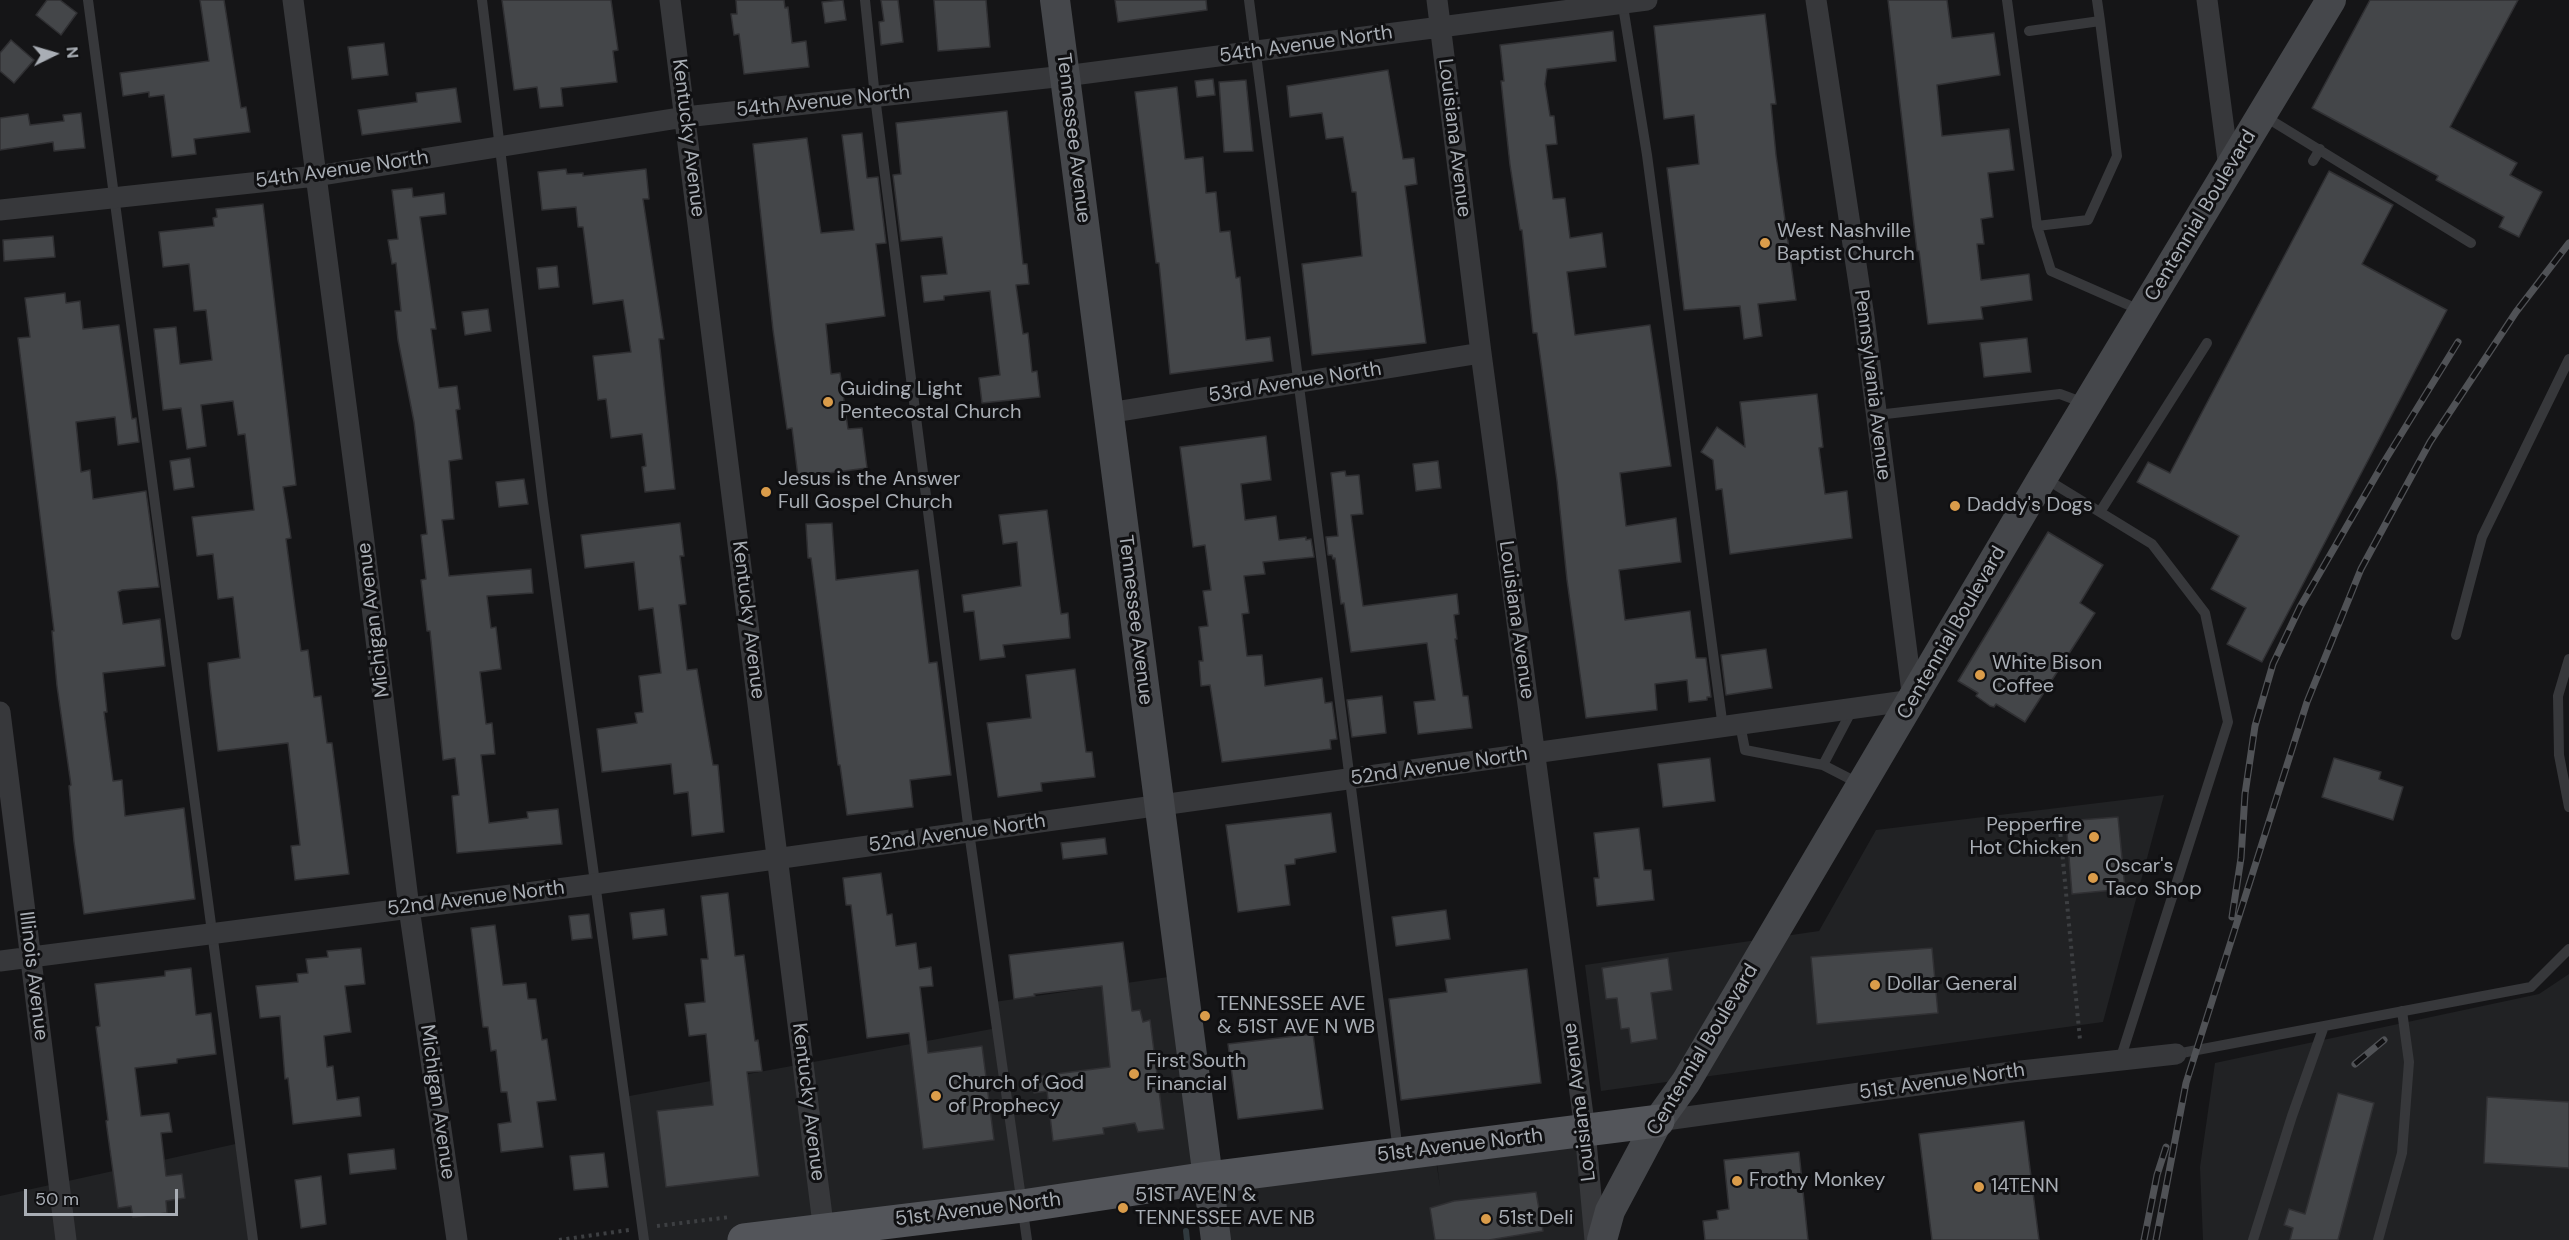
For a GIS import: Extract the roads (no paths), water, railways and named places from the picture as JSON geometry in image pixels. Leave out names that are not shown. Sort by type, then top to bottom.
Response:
[{"type":"main road","name":"Tennessee Avenue","points":[[1055,0],[1216,1240]]},
{"type":"main road","name":"Centennial Boulevard","points":[[1602,1240],[1610,1211],[1658,1121],[1686,1082],[2043,477],[2331,0]]},
{"type":"main road","name":"51st Avenue North","points":[[744,1240],[825,1235],[1208,1178],[1658,1121]]},
{"type":"street","name":"Michigan Avenue","points":[[293,0],[363,534],[408,908],[457,1240]]},
{"type":"street","name":"Kentucky Avenue","points":[[670,0],[825,1235]]},
{"type":"street","name":"Louisiana Avenue","points":[[1437,0],[1481,353],[1585,1130],[1595,1240]]},
{"type":"street","name":"54th Avenue North","points":[[0,210],[316,176],[685,117],[1065,76],[1647,0]]},
{"type":"street","name":"Pennsylvania Avenue","points":[[1816,0],[1864,317],[1913,700]]},
{"type":"street","points":[[2207,0],[2229,168]]},
{"type":"street","name":"53rd Avenue North","points":[[1108,413],[1481,353]]},
{"type":"street","name":"52nd Avenue North","points":[[0,961],[596,884],[1913,700]]},
{"type":"street","name":"Illinois Avenue","points":[[0,712],[66,1240]]},
{"type":"street","name":"51st Avenue North","points":[[1658,1121],[2000,1074],[2176,1054]]},
{"type":"lane","points":[[88,0],[253,1240]]},
{"type":"lane","points":[[482,0],[543,503],[644,1240]]},
{"type":"lane","points":[[865,0],[874,97],[969,832],[1027,1240]]},
{"type":"lane","points":[[1249,0],[1398,1154]]},
{"type":"lane","points":[[2007,0],[2037,226],[2051,271],[2144,312]]},
{"type":"lane","points":[[2037,226],[2088,220],[2117,156],[2097,0]]},
{"type":"lane","points":[[1623,2],[1731,726],[1745,750],[1823,765],[1860,784]]},
{"type":"lane","points":[[2029,31],[2100,21]]},
{"type":"lane","points":[[2262,114],[2471,243]]},
{"type":"lane","points":[[2313,161],[2320,149]]},
{"type":"lane","points":[[2100,512],[2206,342]]},
{"type":"lane","points":[[2456,635],[2482,537],[2569,359]]},
{"type":"lane","points":[[1876,415],[2060,394],[2088,404]]},
{"type":"lane","points":[[2043,477],[2152,544],[2205,613],[2228,722],[2120,1060]]},
{"type":"lane","points":[[2569,660],[2558,696],[2564,710],[2559,755],[2569,807]]},
{"type":"lane","points":[[1823,765],[1852,710]]},
{"type":"lane","points":[[2176,1054],[2531,987],[2569,949]]},
{"type":"lane","points":[[2378,1240],[2402,1153],[2409,1062],[2402,1011]]},
{"type":"lane","points":[[2253,1240],[2292,1116],[2324,1026]]},
{"type":"waterway","points":[[1186,1231],[1187,1240]]},
{"type":"railway","points":[[2156,1240],[2186,1083],[2307,702],[2361,569],[2430,442],[2516,312],[2569,243]]},
{"type":"railway","points":[[2232,917],[2241,858],[2245,794],[2255,726],[2273,664],[2300,607],[2384,462],[2458,342]]},
{"type":"railway","points":[[2355,1064],[2384,1040]]},
{"type":"railway","points":[[2144,1240],[2157,1175],[2166,1147]]},
{"type":"place","name":"West Nashville Baptist Church","points":[[1765,243]]},
{"type":"place","name":"Guiding Light Pentecostal Church","points":[[828,402]]},
{"type":"place","name":"Jesus is the Answer Full Gospel Church","points":[[766,492]]},
{"type":"place","name":"Daddy's Dogs","points":[[1955,506]]},
{"type":"place","name":"White Bison Coffee","points":[[1980,675]]},
{"type":"place","name":"Pepperfire Hot Chicken","points":[[2094,837]]},
{"type":"place","name":"Oscar's Taco Shop","points":[[2093,878]]},
{"type":"place","name":"Dollar General","points":[[1875,985]]},
{"type":"place","name":"TENNESSEE AVE & 51ST AVE N WB","points":[[1205,1016]]},
{"type":"place","name":"First South Financial","points":[[1134,1074]]},
{"type":"place","name":"Church of God of Prophecy","points":[[936,1096]]},
{"type":"place","name":"Frothy Monkey","points":[[1737,1181]]},
{"type":"place","name":"14TENN","points":[[1979,1187]]},
{"type":"place","name":"51ST AVE N & TENNESSEE AVE NB","points":[[1123,1208]]},
{"type":"place","name":"51st Deli","points":[[1486,1219]]}]
